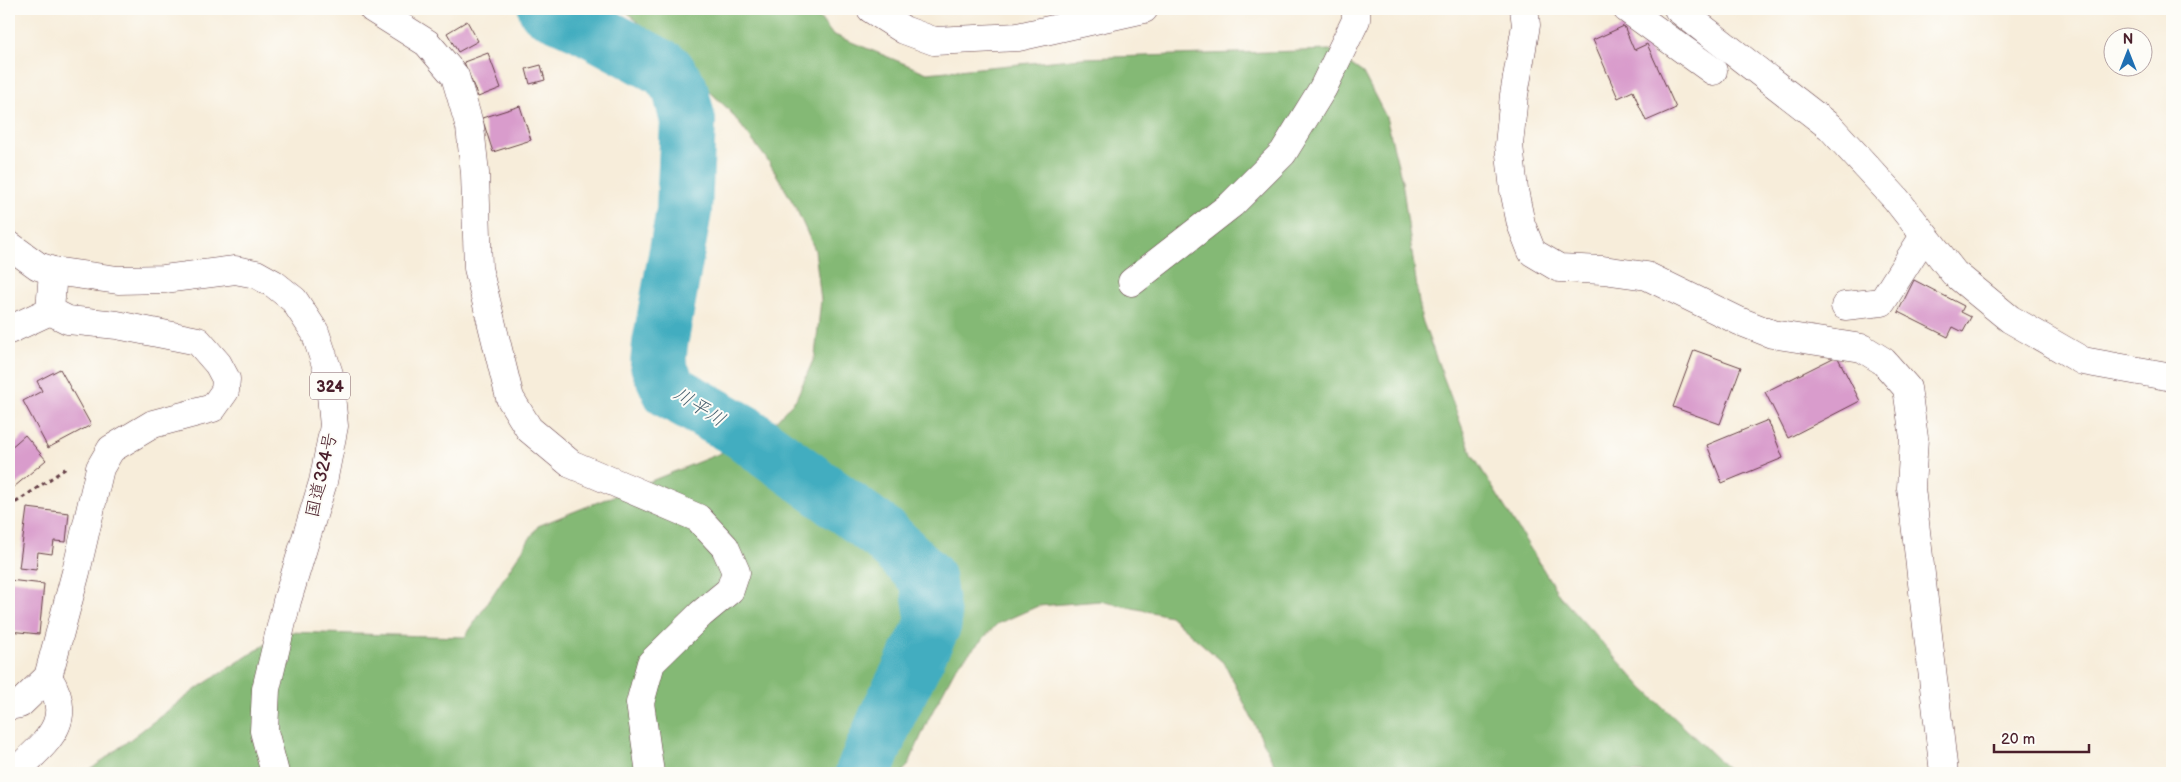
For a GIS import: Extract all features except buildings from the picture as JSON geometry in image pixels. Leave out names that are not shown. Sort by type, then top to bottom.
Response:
[{"type":"main road","points":[[373,9],[427,43],[455,76],[471,136],[476,173],[478,268],[510,398],[529,429],[571,464],[698,518],[725,547],[736,572],[730,590],[701,614],[651,662],[640,703],[650,773]]},
{"type":"main road","points":[[871,9],[904,30],[934,41],[1018,38],[1144,9]]},
{"type":"main road","points":[[1132,282],[1232,204],[1283,153],[1324,88],[1356,20],[1356,9]]},
{"type":"main road","points":[[1524,9],[1526,25],[1514,95],[1509,145],[1514,190],[1521,224],[1532,252],[1559,268],[1603,270],[1647,276],[1739,321],[1772,334],[1862,348],[1883,361],[1907,388],[1914,438],[1911,488],[1944,773]]},
{"type":"main road","points":[[1626,9],[1713,71]]},
{"type":"main road","points":[[1678,9],[1830,127],[1896,199],[1954,273],[2010,319],[2083,361],[2172,377]]},
{"type":"main road","points":[[1845,306],[1882,302],[1924,236]]},
{"type":"main road","name":"国道324号","points":[[9,245],[38,266],[53,271],[118,280],[164,279],[235,270],[249,273],[274,284],[294,300],[314,332],[329,374],[334,426],[322,482],[287,601],[268,681],[264,731],[275,773]]},
{"type":"main road","points":[[50,311],[53,271]]},
{"type":"main road","points":[[9,330],[50,311]]},
{"type":"main road","points":[[9,706],[20,704],[48,677],[76,572],[100,468],[111,449],[153,424],[213,408],[225,391],[226,379],[218,364],[198,341],[117,325],[68,320],[50,311]]},
{"type":"main road","points":[[14,773],[55,731],[60,712],[57,691],[48,677]]},
{"type":"path","points":[[9,507],[91,451],[111,449]]},
{"type":"green space","points":[[624,9],[813,9],[832,34],[927,73],[1082,58],[1330,50],[1363,73],[1386,117],[1402,181],[1421,317],[1472,454],[1559,595],[1643,688],[1732,773],[1276,773],[1274,764],[1225,664],[1170,616],[1100,601],[1038,606],[997,624],[956,667],[928,720],[908,766],[901,773],[86,773],[199,687],[285,632],[465,637],[538,526],[761,437],[796,399],[815,356],[821,300],[815,250],[795,206],[769,162],[729,110]]},
{"type":"waterway","name":"川平川","points":[[546,9],[581,24],[667,70],[680,89],[688,121],[684,211],[660,344],[658,365],[670,391],[743,432],[883,534],[927,577],[934,623],[889,712],[863,773]]}]
